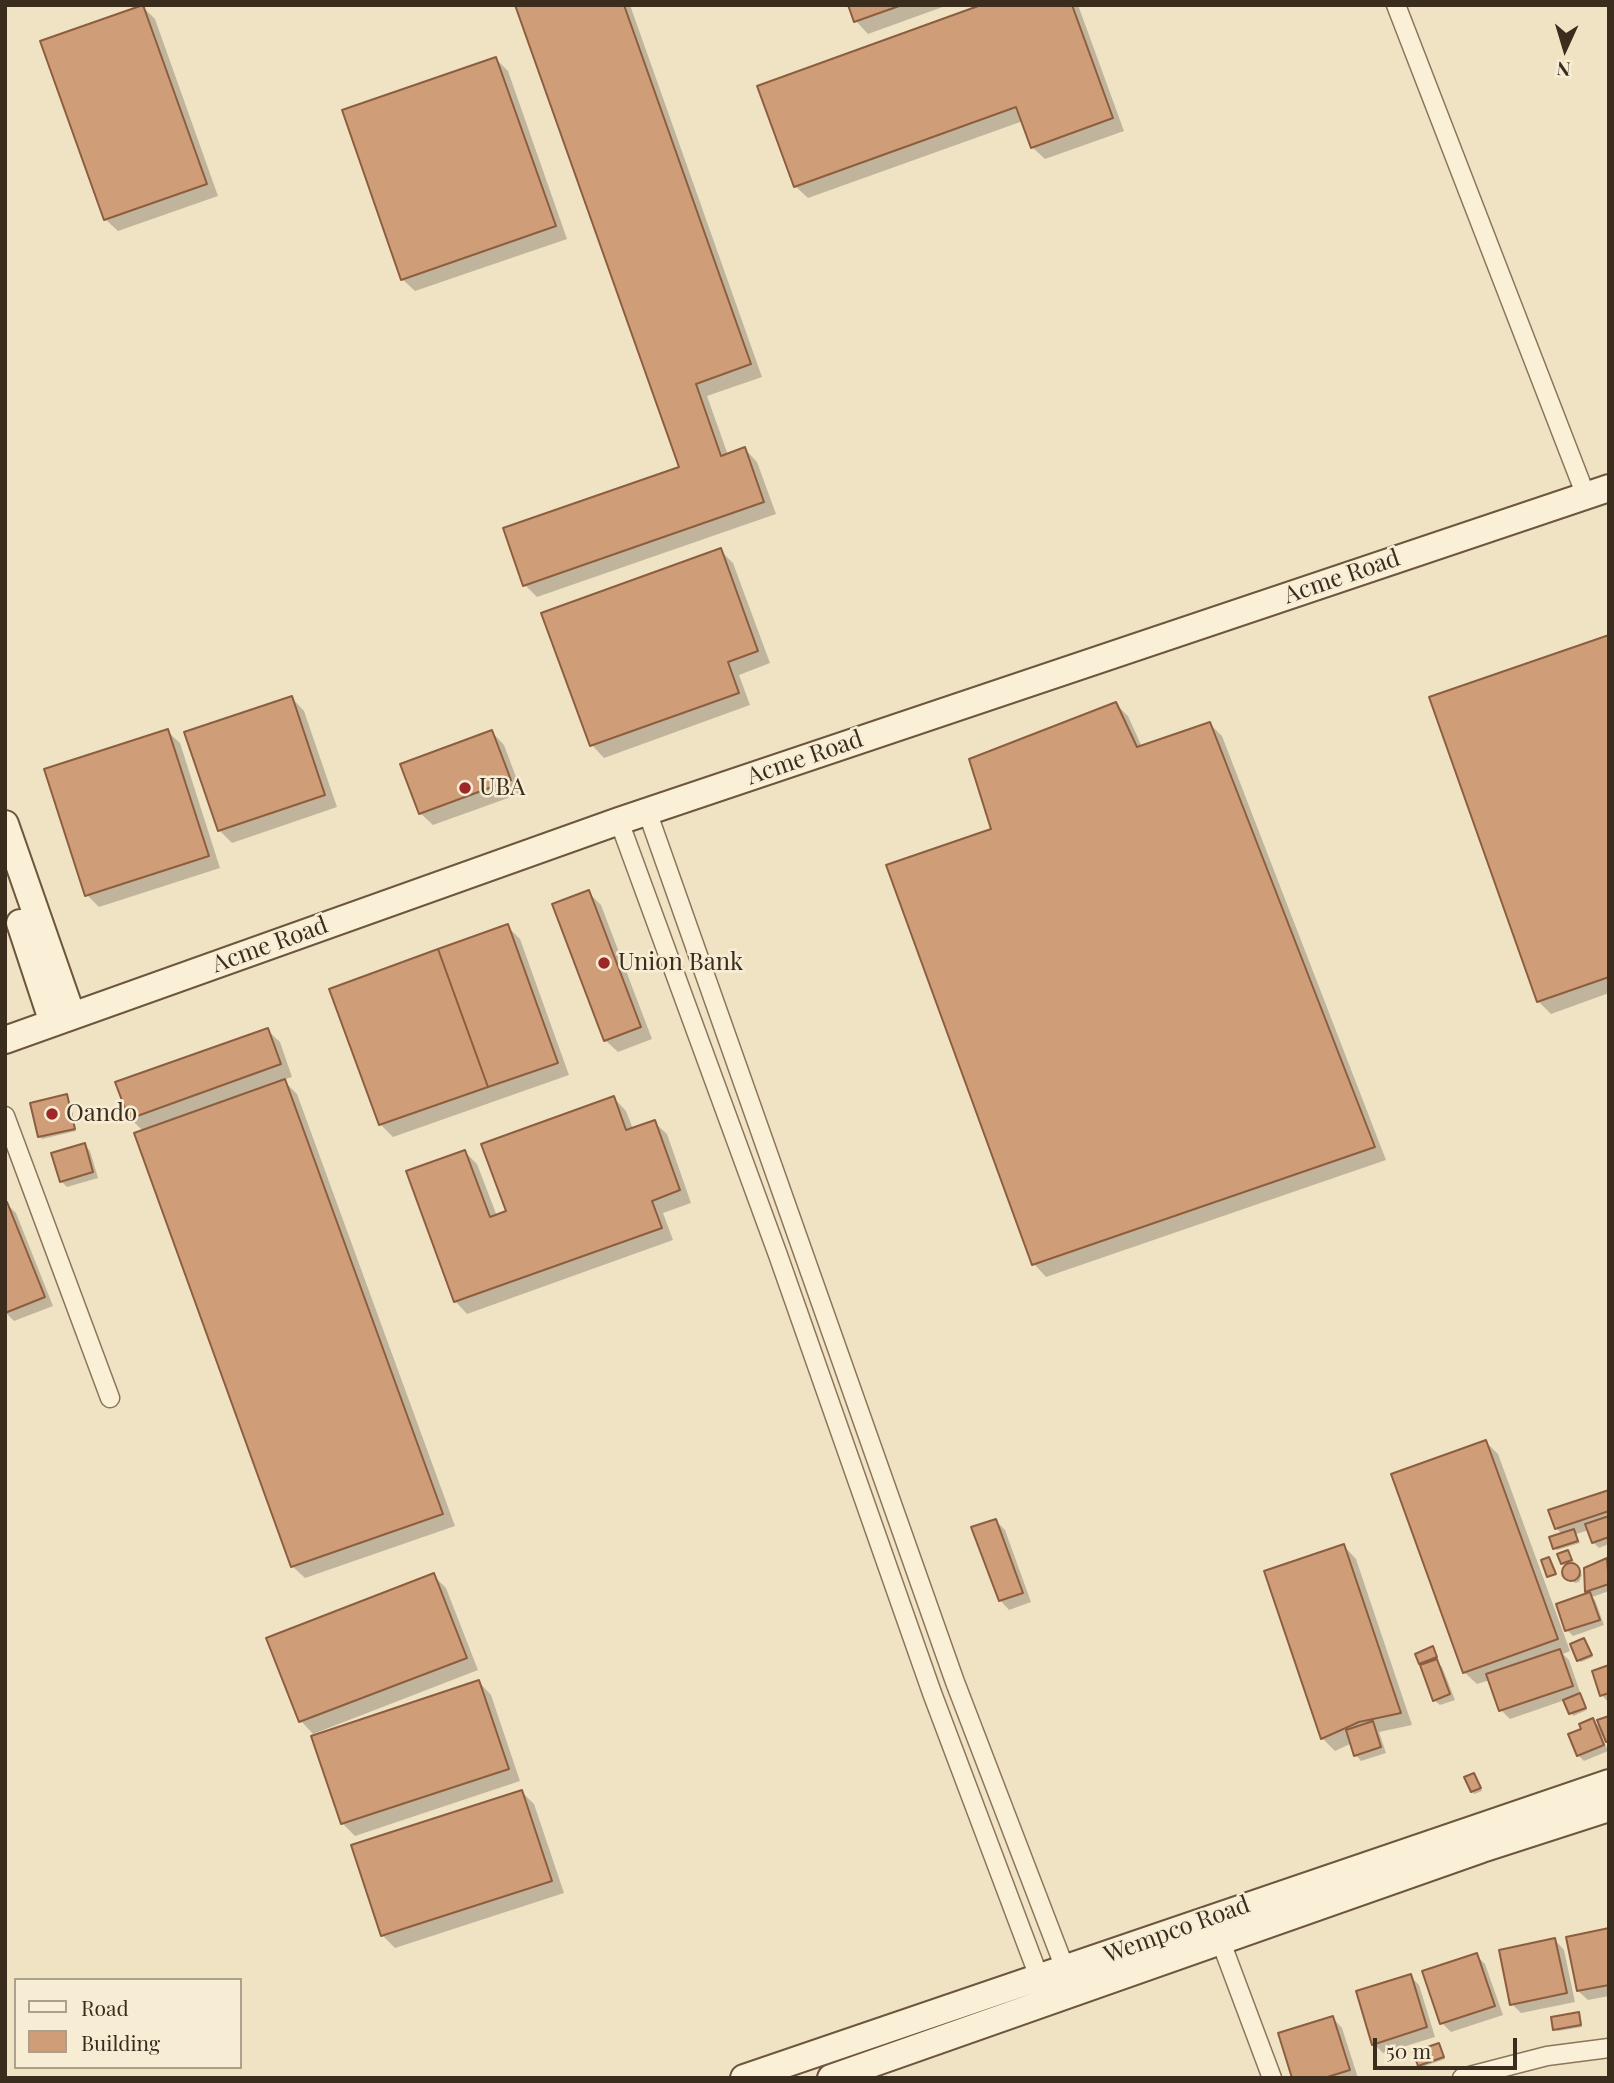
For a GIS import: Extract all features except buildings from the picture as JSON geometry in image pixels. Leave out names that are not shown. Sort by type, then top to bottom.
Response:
[{"type":"street","points":[[1396,5],[1598,492]]},
{"type":"street","name":"Acme Road","points":[[5,1040],[647,811],[1598,492]]},
{"type":"street","points":[[647,811],[955,1682],[1070,1981]]},
{"type":"street","points":[[619,821],[875,1526],[932,1693],[1044,1990]]},
{"type":"street","points":[[5,824],[63,1019]]},
{"type":"street","points":[[5,878],[63,1019]]},
{"type":"street","points":[[705,1057],[731,1046]]},
{"type":"street","points":[[5,1116],[110,1398]]},
{"type":"street","name":"Wempco Road","points":[[1070,1981],[1210,1917],[1609,1783]]},
{"type":"street","name":"Wempco Road","points":[[744,2078],[1070,1981],[1221,1942],[1468,1854],[1609,1808]]},
{"type":"street","points":[[1221,1942],[1272,2078]]},
{"type":"street","name":"Wempco Road","points":[[831,2078],[1044,1990]]},
{"type":"street","points":[[1462,2078],[1547,2056],[1609,2048]]},
{"type":"place","name":"UBA","points":[[465,788]]},
{"type":"place","name":"Union Bank","points":[[604,963]]},
{"type":"place","name":"Oando","points":[[52,1114]]}]
